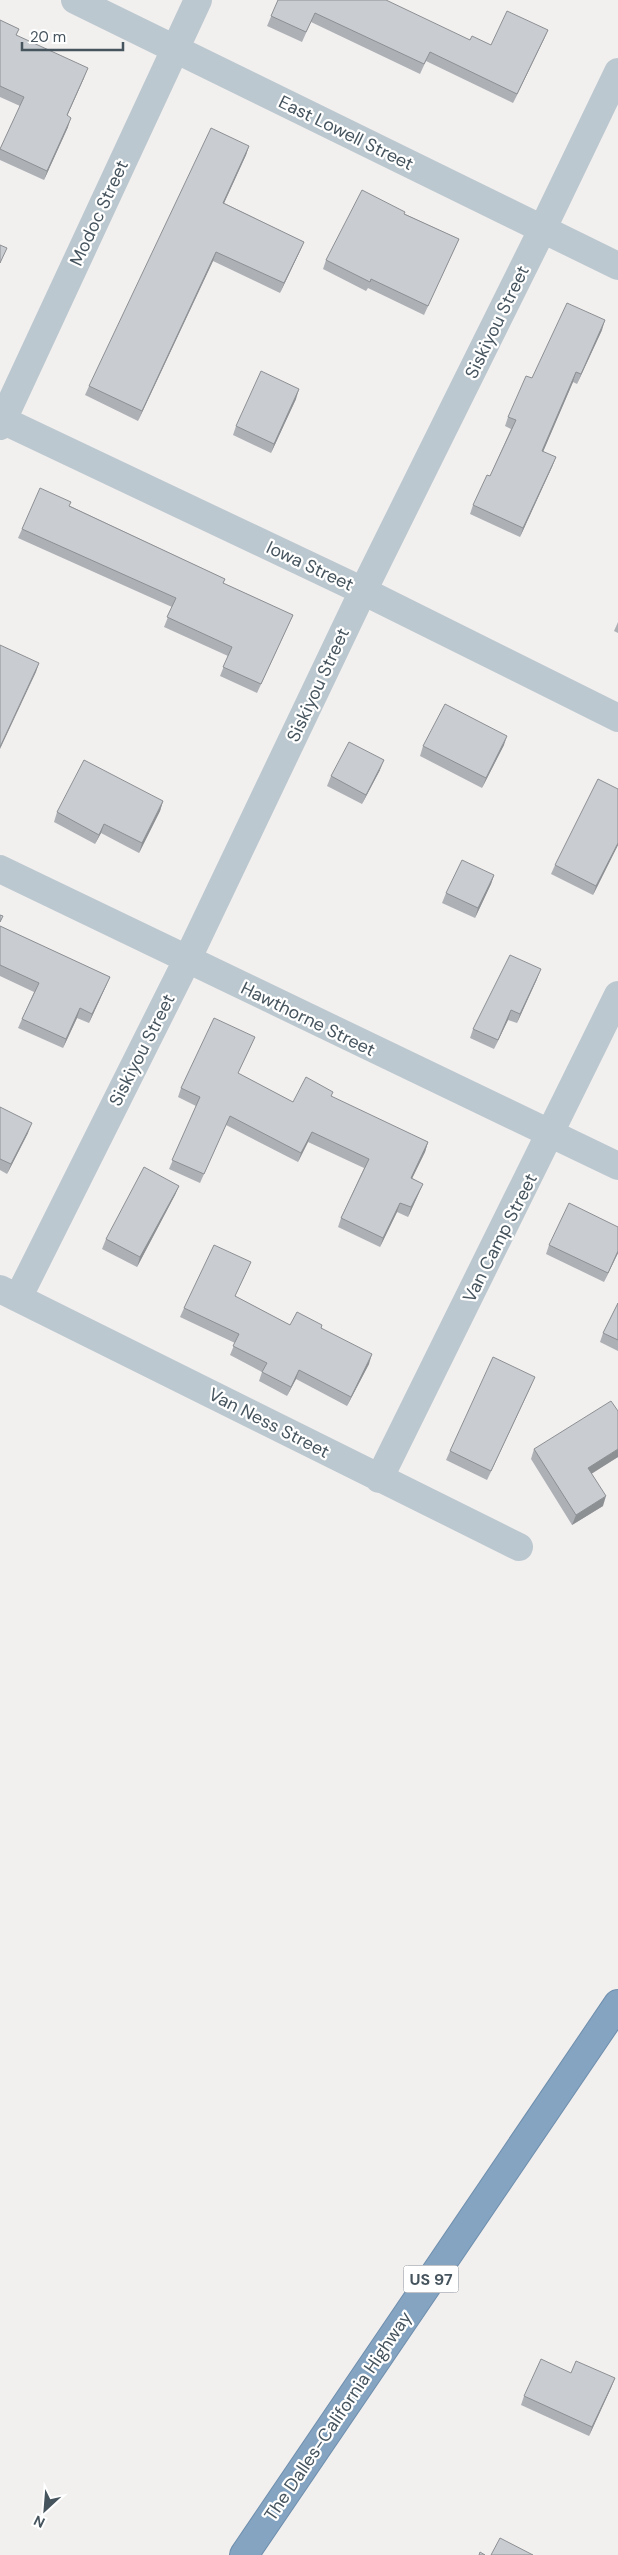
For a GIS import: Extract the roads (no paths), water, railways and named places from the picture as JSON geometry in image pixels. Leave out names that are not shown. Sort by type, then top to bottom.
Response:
[{"type":"highway","name":"The Dalles-California Highway","points":[[244,2555],[618,2004]]},
{"type":"street","name":"East Lowell Street","points":[[75,0],[618,266]]},
{"type":"street","name":"Modoc Street","points":[[1,422],[198,0]]},
{"type":"street","name":"Siskiyou Street","points":[[9,1293],[187,960],[363,591],[618,72]]},
{"type":"street","name":"Iowa Street","points":[[1,422],[363,591],[618,718]]},
{"type":"street","name":"Hawthorne Street","points":[[0,869],[618,1166]]},
{"type":"street","name":"Van Camp Street","points":[[379,1479],[551,1135],[618,996]]},
{"type":"street","name":"Van Ness Street","points":[[9,1293],[379,1479],[519,1547]]}]
